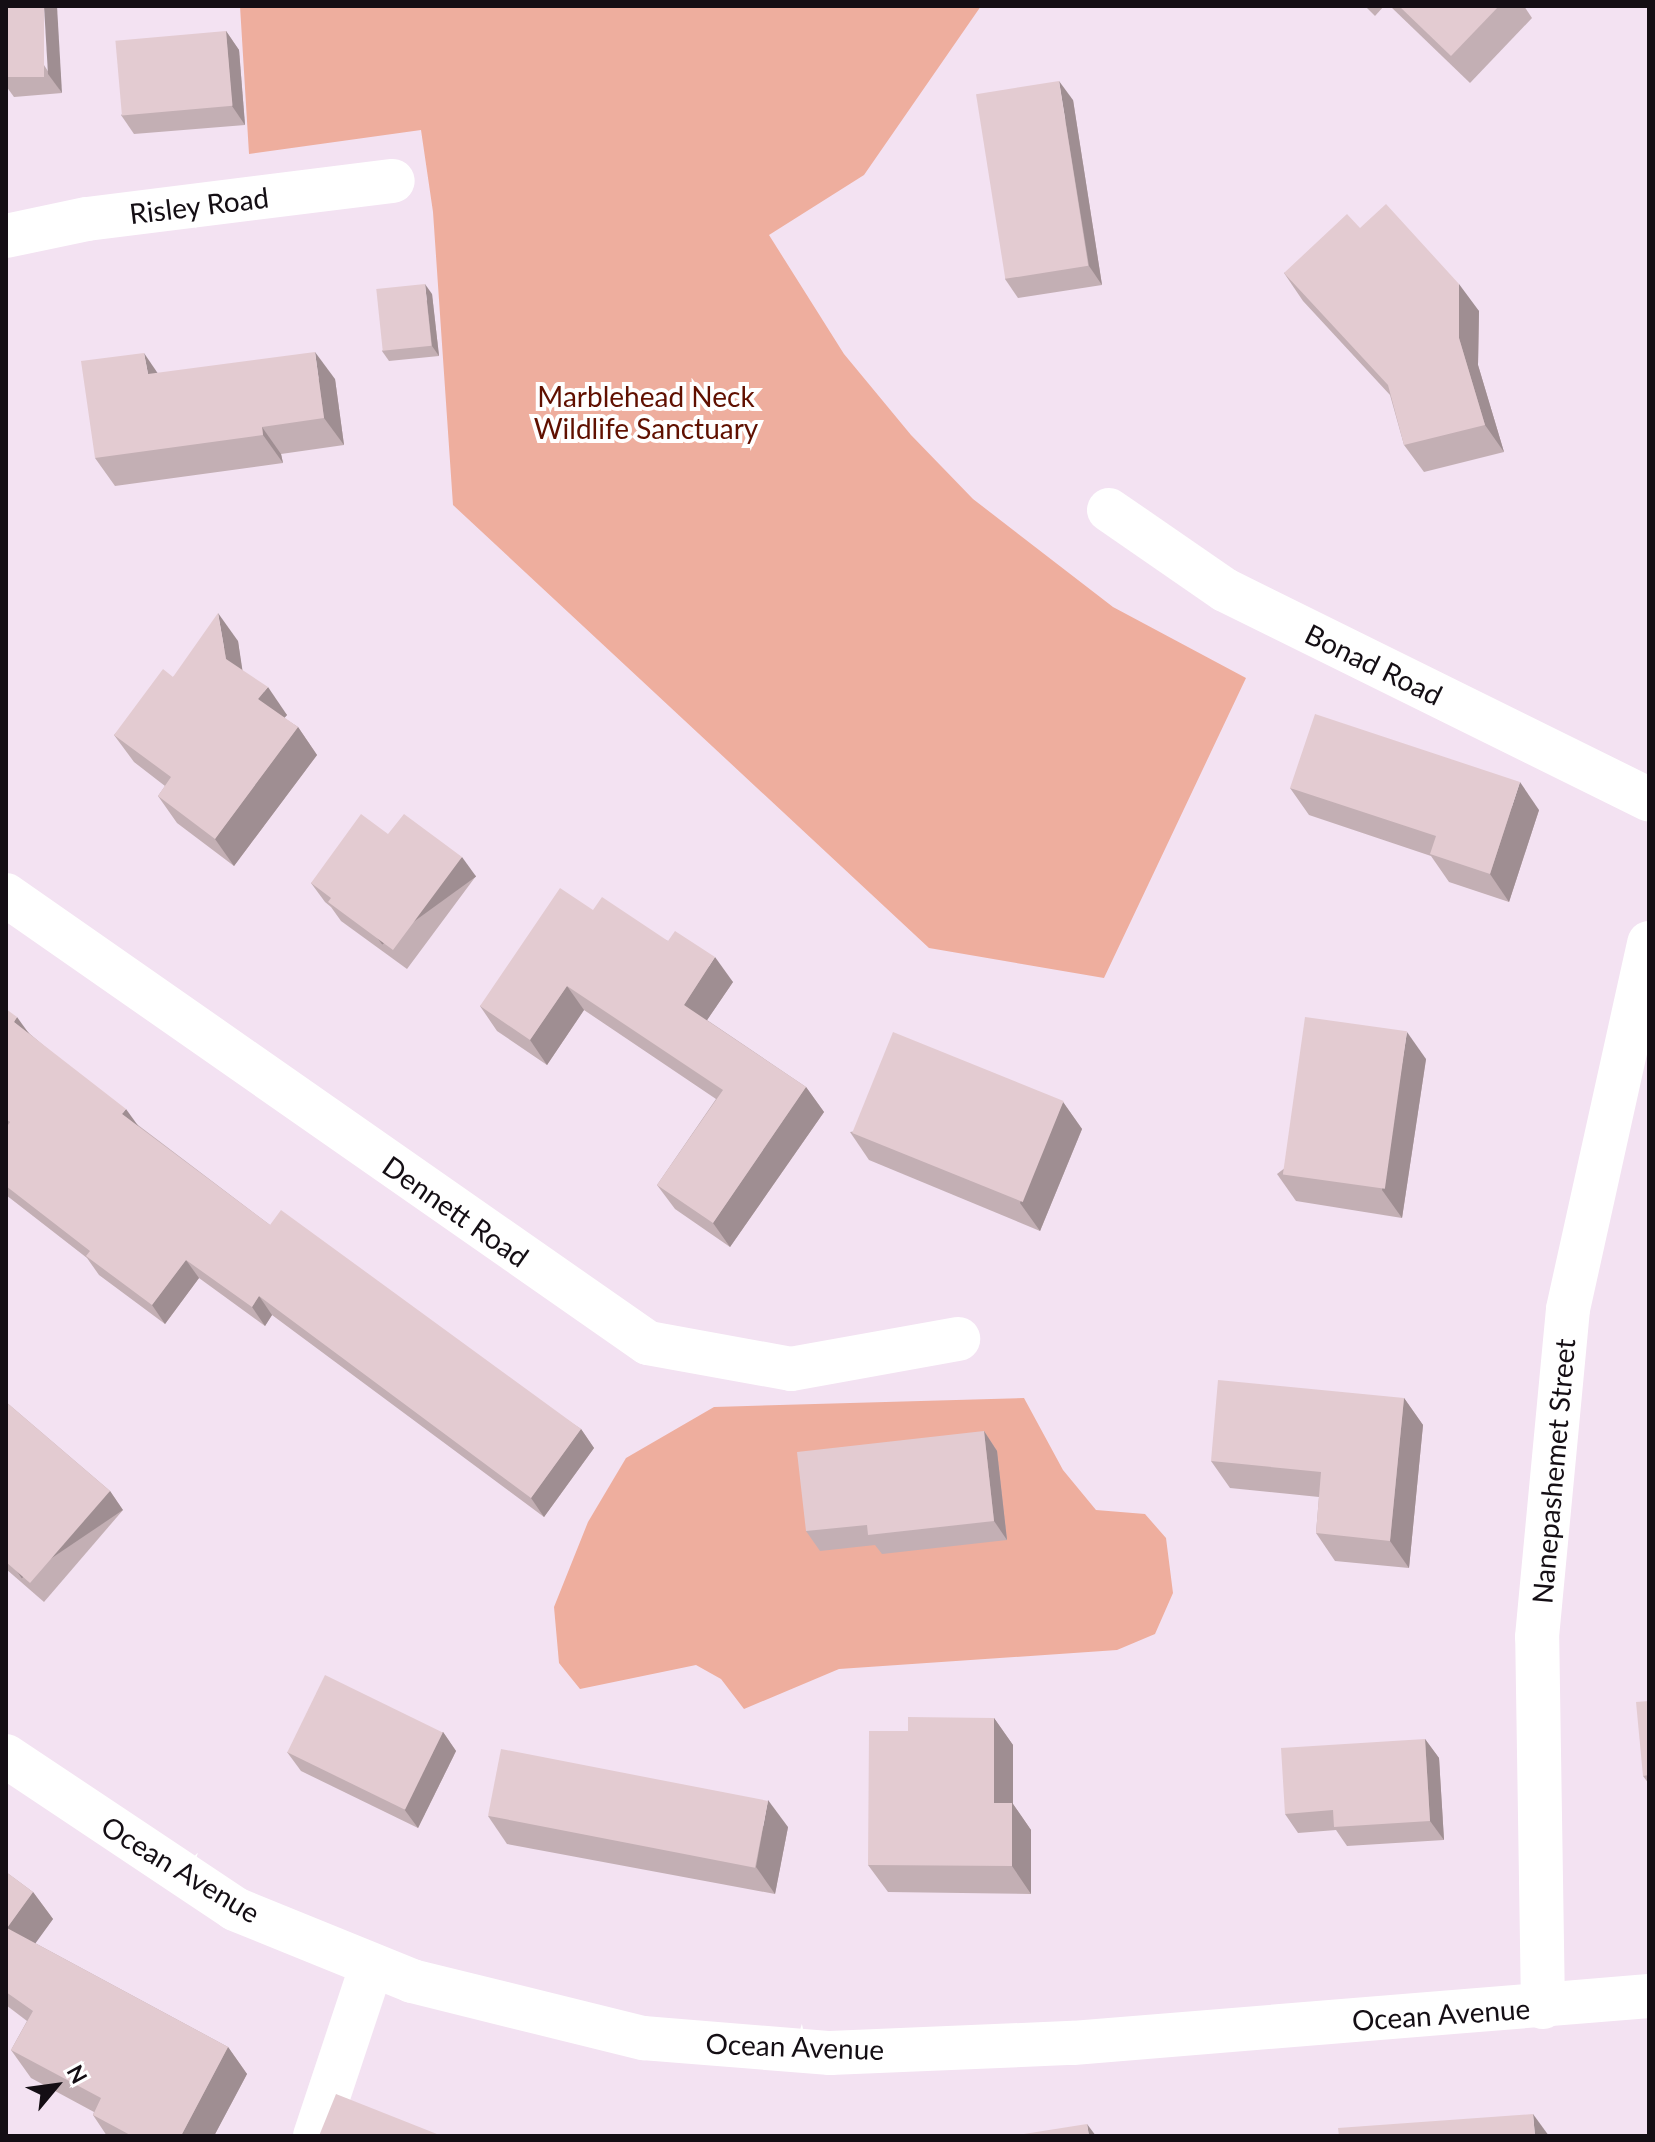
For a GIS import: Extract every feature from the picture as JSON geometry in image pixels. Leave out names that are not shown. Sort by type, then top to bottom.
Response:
[{"type":"street","name":"Risley Road","points":[[6,236],[87,219],[393,181]]},
{"type":"street","name":"Bonad Road","points":[[1109,510],[1225,590],[1649,800]]},
{"type":"street","name":"Dennett Road","points":[[6,895],[648,1343],[791,1369],[958,1339]]},
{"type":"street","name":"Nanepashemet Street","points":[[1543,2007],[1537,1637],[1568,1309],[1649,943]]},
{"type":"street","name":"Ocean Avenue","points":[[6,1756],[235,1909],[412,1981],[643,2038],[830,2053],[1073,2043],[1649,1996]]},
{"type":"street","points":[[315,2136],[372,1965]]},
{"type":"green space","name":"Marblehead Neck Wildlife Sanctuary","points":[[240,6],[981,6],[864,175],[769,235],[844,354],[911,435],[973,499],[1113,607],[1246,678],[1104,978],[929,948],[453,505],[433,212],[421,130],[249,154]]},
{"type":"green space","points":[[1024,1398],[1063,1470],[1096,1510],[1145,1514],[1166,1538],[1173,1593],[1155,1634],[1117,1650],[839,1669],[744,1709],[721,1679],[696,1665],[580,1689],[559,1663],[554,1607],[588,1522],[626,1458],[714,1407]]},
{"type":"building","points":[[6,6],[44,6],[44,77],[6,77]]},
{"type":"building","points":[[1399,6],[1499,6],[1451,56]]},
{"type":"building","points":[[226,31],[233,106],[122,115],[115,41]]},
{"type":"building","points":[[1059,81],[1088,266],[1005,279],[976,94]]},
{"type":"building","points":[[1386,204],[1459,284],[1459,338],[1485,425],[1404,445],[1388,385],[1284,273],[1347,214],[1360,228]]},
{"type":"building","points":[[425,284],[431,346],[383,351],[376,289]]},
{"type":"building","points":[[315,352],[324,418],[262,427],[263,435],[95,458],[81,361],[144,353],[148,374]]},
{"type":"building","points":[[218,613],[226,659],[268,687],[258,699],[298,727],[215,839],[158,796],[171,777],[114,735],[163,669],[173,677]]},
{"type":"building","points":[[1315,714],[1520,782],[1490,874],[1430,854],[1436,836],[1290,788]]},
{"type":"building","points":[[361,814],[388,834],[404,814],[462,857],[393,950],[328,902],[331,898],[311,883]]},
{"type":"building","points":[[560,888],[593,910],[602,897],[668,941],[675,931],[715,957],[684,1005],[806,1087],[713,1223],[657,1185],[723,1090],[567,986],[530,1040],[480,1006]]},
{"type":"building","points":[[6,1009],[17,1017],[14,1022],[126,1109],[122,1114],[270,1225],[281,1210],[581,1429],[531,1498],[259,1296],[252,1307],[186,1260],[152,1305],[86,1256],[90,1251],[6,1186],[6,1128],[10,1122],[6,1119]]},
{"type":"building","points":[[1305,1017],[1407,1031],[1385,1189],[1283,1174]]},
{"type":"building","points":[[893,1032],[1064,1101],[1023,1202],[852,1133]]},
{"type":"building","points":[[1218,1380],[1404,1398],[1390,1541],[1316,1533],[1321,1472],[1211,1461]]},
{"type":"building","points":[[6,1402],[110,1491],[30,1583],[6,1562]]},
{"type":"building","points":[[984,1431],[994,1521],[868,1535],[867,1525],[806,1531],[797,1452]]},
{"type":"building","points":[[325,1675],[443,1732],[405,1810],[287,1752]]},
{"type":"building","points":[[1649,1701],[1649,1775],[1643,1776],[1636,1702]]},
{"type":"building","points":[[908,1717],[994,1718],[994,1803],[1012,1803],[1012,1866],[868,1865],[869,1731],[908,1731]]},
{"type":"building","points":[[1425,1739],[1430,1821],[1334,1827],[1333,1810],[1285,1814],[1281,1748]]},
{"type":"building","points":[[501,1749],[768,1801],[755,1868],[488,1816]]},
{"type":"building","points":[[6,1872],[33,1892],[7,1928],[228,2047],[181,2136],[132,2136],[93,2115],[101,2098],[11,2050],[33,2011],[6,1992]]},
{"type":"building","points":[[336,2094],[442,2136],[319,2136]]},
{"type":"building","points":[[1533,2114],[1535,2136],[1339,2136],[1338,2128]]},
{"type":"building","points":[[1087,2124],[1089,2136],[1012,2136]]}]
